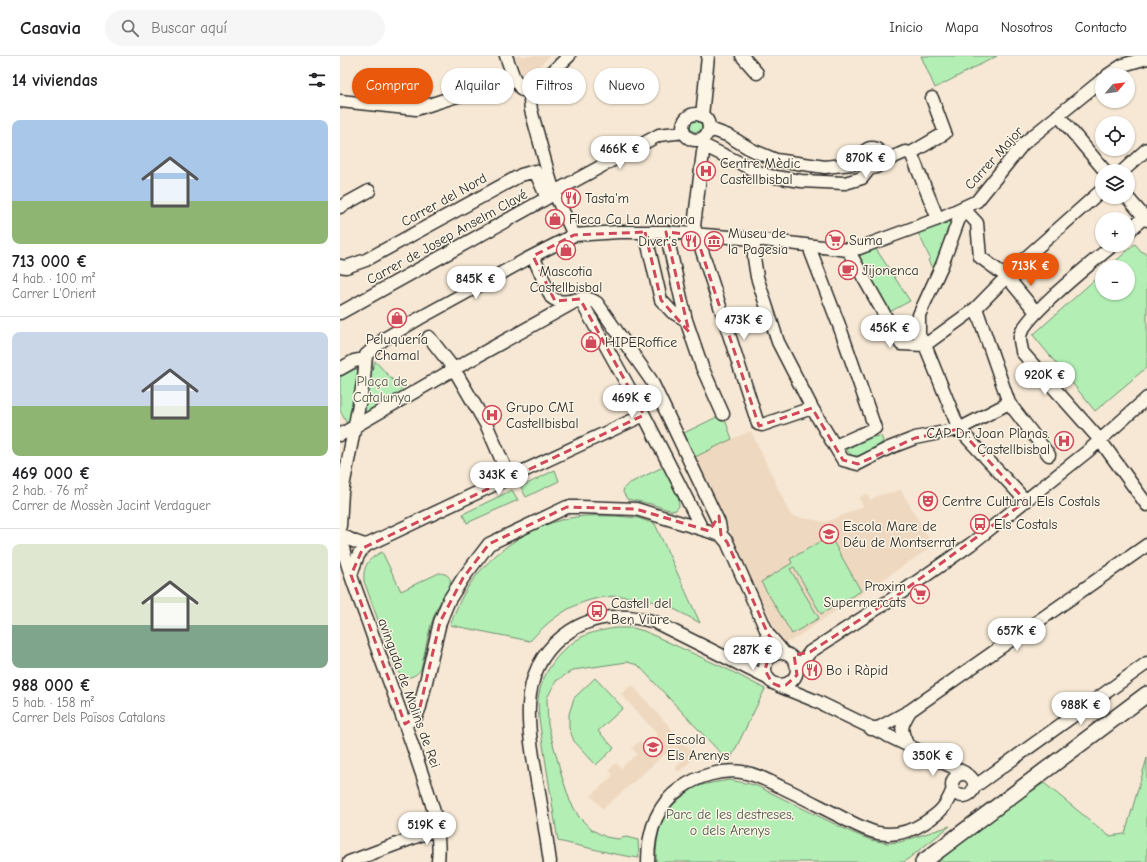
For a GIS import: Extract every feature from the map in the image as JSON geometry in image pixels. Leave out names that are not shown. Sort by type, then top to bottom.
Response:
[{"type":"street","points":[[506,56],[510,68]]},
{"type":"street","points":[[556,68],[569,56]]},
{"type":"street","points":[[708,56],[706,121],[708,133],[702,152],[694,226],[696,235],[758,424],[762,425],[812,408]]},
{"type":"street","points":[[742,56],[757,73]]},
{"type":"street","points":[[1118,68],[1123,65],[1147,58]]},
{"type":"street","points":[[514,78],[522,87]]},
{"type":"street","name":"Carrer Major","points":[[848,250],[874,243],[938,219],[977,201],[1023,144],[1095,86]]},
{"type":"street","points":[[882,162],[882,154],[876,148],[866,150],[862,158],[852,164],[824,167],[776,160],[752,150],[728,136],[713,130],[706,121],[694,114],[686,119],[683,127],[684,132],[692,140],[705,142],[764,174],[801,181],[845,184],[862,178],[870,168],[875,168],[882,162],[905,152],[911,153],[945,133],[932,98]]},
{"type":"street","points":[[340,101],[416,109],[441,101]]},
{"type":"street","points":[[530,104],[551,195],[574,235]]},
{"type":"street","points":[[1058,115],[1099,164]]},
{"type":"street","name":"Carrer de Josep Anselm Clavé","points":[[340,313],[659,135],[684,132]]},
{"type":"street","points":[[1131,164],[1147,149]]},
{"type":"street","points":[[911,153],[938,219]]},
{"type":"street","points":[[862,158],[863,162],[870,168]]},
{"type":"street","name":"Carrer del Nord","points":[[340,266],[346,267],[366,260],[521,175],[535,171],[551,195]]},
{"type":"street","points":[[340,207],[369,191]]},
{"type":"street","points":[[340,526],[342,492],[364,378],[365,359],[370,351],[384,339],[448,302],[574,235],[666,232],[755,239],[848,250],[901,344],[925,345],[976,308],[1022,261],[1095,196]]},
{"type":"street","points":[[1133,204],[1146,218],[1135,227]]},
{"type":"street","points":[[1026,501],[959,429],[925,345],[919,335],[920,315],[942,264],[963,208],[977,223],[980,257],[1007,277],[1036,312]]},
{"type":"street","points":[[646,232],[661,300],[672,312],[686,320]]},
{"type":"street","points":[[666,232],[686,320],[702,367],[723,414]]},
{"type":"street","points":[[754,247],[757,277],[778,342],[812,408],[843,460],[858,464],[889,448],[915,438],[959,429],[1009,403]]},
{"type":"street","points":[[811,252],[839,325],[875,428],[835,446]]},
{"type":"street","points":[[1105,252],[1036,312],[1023,330],[1020,337],[1022,352],[1100,440],[1147,505]]},
{"type":"street","points":[[533,256],[551,297],[560,302],[592,298],[598,303],[651,380],[719,523],[721,535],[727,542],[768,634],[770,653],[765,670],[767,678]]},
{"type":"street","points":[[340,435],[454,368],[580,299]]},
{"type":"street","points":[[580,299],[705,530]]},
{"type":"street","points":[[976,308],[1009,403],[1049,455]]},
{"type":"street","points":[[429,337],[454,368],[487,426],[509,478]]},
{"type":"street","points":[[340,370],[354,361],[365,359]]},
{"type":"street","points":[[721,654],[743,660],[767,661],[777,653],[796,655],[810,652],[971,544],[1100,440],[1147,398]]},
{"type":"street","points":[[351,575],[357,556],[367,545],[644,415]]},
{"type":"street","points":[[405,724],[416,717],[420,707],[440,622],[449,600],[463,578],[489,544],[567,507],[636,509],[721,535]]},
{"type":"street","points":[[705,530],[713,525],[715,516]]},
{"type":"street","points":[[340,534],[356,542],[367,545]]},
{"type":"street","name":"avinguda de Molins de Rei","points":[[340,534],[351,575],[405,724],[435,814],[438,830],[438,862]]},
{"type":"street","points":[[872,729],[911,710],[1147,545]]},
{"type":"street","points":[[550,862],[531,744],[528,711],[533,677],[538,665],[545,655],[562,637],[581,625],[599,619],[620,616],[655,622],[721,654],[767,678],[772,683],[816,701],[934,759],[944,762],[970,779]]},
{"type":"street","points":[[768,634],[796,662],[797,672],[816,701]]},
{"type":"street","points":[[743,660],[760,650],[768,634]]},
{"type":"street","points":[[779,686],[786,685],[793,681],[810,652]]},
{"type":"street","points":[[970,779],[1001,768],[1147,663]]},
{"type":"street","points":[[923,862],[1147,694]]},
{"type":"street","points":[[908,746],[902,734],[902,723],[911,710]]},
{"type":"street","points":[[934,759],[949,777],[952,786],[958,795],[964,796],[971,793],[970,779]]},
{"type":"street","points":[[648,862],[648,847],[652,826],[662,807],[675,792],[685,785],[710,775],[730,771],[742,772],[757,776],[795,793],[852,823],[886,834],[907,832],[926,822],[942,810],[949,800],[955,776],[961,773],[970,779]]},
{"type":"street","points":[[349,862],[426,833],[438,830]]},
{"type":"highlighted area","points":[[645,232],[661,300],[689,332],[666,232],[696,235],[759,426],[812,408],[843,460],[858,464],[915,438],[959,429],[1026,501],[895,597],[810,652],[794,655],[797,675],[786,685],[779,686],[772,683],[765,670],[768,659],[782,651],[768,634],[727,542],[721,535],[719,516],[709,531],[636,509],[567,507],[489,544],[463,578],[440,622],[420,707],[416,717],[405,724],[351,575],[363,548],[644,415],[580,299],[555,301],[533,256],[574,235]]},
{"type":"shaded area","points":[[515,56],[550,56],[537,68],[522,68],[522,74]]},
{"type":"shaded area","name":"Escola Mare de Déu de Montserrat","points":[[751,431],[791,516],[826,522],[863,506],[859,498],[867,493],[870,500],[879,495],[901,490],[933,546],[791,641],[781,641],[695,457]]},
{"type":"shaded area","name":"Escola Els Arenys","points":[[632,685],[696,756],[679,772],[675,768],[684,759],[673,747],[603,809],[591,796],[613,775],[609,770],[616,763],[621,768],[637,754],[632,748],[640,741],[645,746],[658,735],[621,694]]},
{"type":"green space","points":[[921,56],[997,56],[935,88]]},
{"type":"green space","points":[[696,120],[700,122],[702,126],[700,130],[696,132],[692,130],[690,126],[692,122]]},
{"type":"green space","points":[[950,219],[954,222],[934,272],[928,260],[930,258],[918,233]]},
{"type":"green space","points":[[1135,244],[1141,251],[1147,254],[1147,367],[1095,411],[1033,335],[1095,279],[1095,300],[1135,300],[1135,260],[1117,260],[1126,252],[1135,252]]},
{"type":"green space","points":[[876,249],[910,301],[882,316],[849,260]]},
{"type":"green space","name":"Plaça de Catalunya","points":[[375,361],[404,392],[365,413],[363,410],[370,376]]},
{"type":"green space","name":"Plaça de Catalunya","points":[[355,369],[358,370],[360,374],[350,422],[347,424],[340,410],[340,377]]},
{"type":"green space","points":[[723,414],[732,439],[695,457],[684,433]]},
{"type":"green space","points":[[881,436],[883,441],[881,444],[865,454],[852,456],[846,449],[873,437]]},
{"type":"green space","points":[[663,467],[678,495],[679,506],[676,510],[672,511],[651,504],[627,499],[623,492],[624,488],[628,484]]},
{"type":"green space","points":[[555,470],[559,481],[526,497],[521,487]]},
{"type":"green space","points":[[512,490],[518,500],[467,523],[463,514]]},
{"type":"green space","points":[[615,516],[638,518],[655,524],[700,623],[663,604],[630,597],[613,596],[582,602],[568,609],[542,628],[530,641],[450,625],[468,587],[489,562],[514,541],[544,526],[575,517]]},
{"type":"green space","points":[[830,536],[861,591],[821,614],[794,567],[790,569],[819,618],[792,634],[761,582],[792,563],[790,559]]},
{"type":"green space","points":[[382,552],[401,591],[439,573],[446,575],[450,579],[448,590],[438,606],[432,621],[421,669],[411,677],[403,677],[396,670],[364,581],[364,571],[367,563],[373,557]]},
{"type":"green space","points":[[616,628],[633,628],[644,631],[729,670],[765,689],[729,762],[638,665],[627,662],[573,670],[556,681],[547,698],[548,725],[570,801],[579,817],[592,830],[606,837],[618,839],[626,837],[638,840],[639,858],[558,841],[539,719],[538,700],[540,690],[547,672],[558,656],[572,643],[588,634]]},
{"type":"green space","points":[[595,678],[623,708],[598,731],[614,748],[596,765],[574,741],[569,728],[569,714],[574,698]]},
{"type":"green space","points":[[1147,758],[1147,862],[937,862],[995,816],[1044,783],[1109,836],[1125,834]]},
{"type":"green space","name":"Parc de les destreses, o dels Arenys","points":[[730,780],[755,785],[853,833],[871,840],[887,843],[900,842],[950,826],[904,862],[656,862],[658,834],[664,817],[675,803],[696,787]]},
{"type":"place","name":"Centre Mèdic Castellbisbal","points":[[706,171]]},
{"type":"place","name":"Tasta'm","points":[[571,198]]},
{"type":"place","name":"Fleca Ca La Mariona","points":[[555,219]]},
{"type":"place","name":"Suma","points":[[835,240]]},
{"type":"place","name":"Diver's","points":[[691,241]]},
{"type":"place","name":"Museu de la Pagesia","points":[[714,241]]},
{"type":"place","name":"Mascotia Castellbisbal","points":[[566,250]]},
{"type":"place","name":"Jijonenca","points":[[848,270]]},
{"type":"place","name":"Peluquería Chamal","points":[[397,318]]},
{"type":"place","name":"HIPERoffice","points":[[591,342]]},
{"type":"place","name":"Grupo CMI Castellbisbal","points":[[492,415]]},
{"type":"place","name":"CAP Dr. Joan Planas. Castellbisbal","points":[[1064,441]]},
{"type":"place","name":"Centre Cultural Els Costals","points":[[928,501]]},
{"type":"place","name":"Els Costals","points":[[980,524]]},
{"type":"place","name":"Escola Mare de Déu de Montserrat","points":[[829,534]]},
{"type":"place","name":"Proxim Supermercats","points":[[920,594]]},
{"type":"place","name":"Castell del Ben Viure","points":[[597,611]]},
{"type":"place","name":"Bo i Ràpid","points":[[812,670]]},
{"type":"place","name":"Escola Els Arenys","points":[[653,747]]}]
